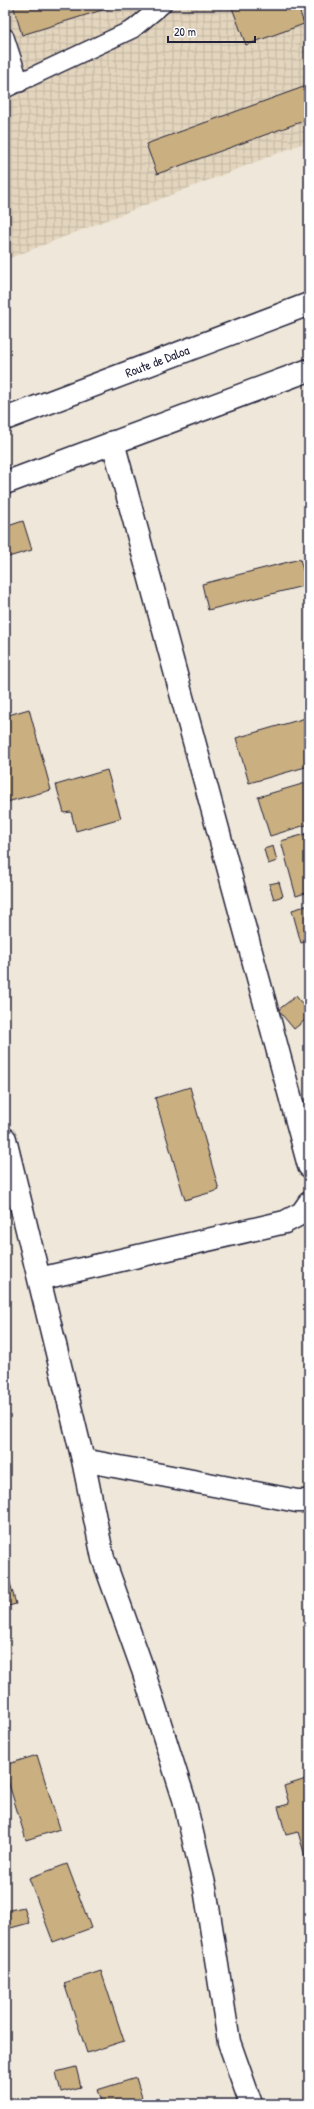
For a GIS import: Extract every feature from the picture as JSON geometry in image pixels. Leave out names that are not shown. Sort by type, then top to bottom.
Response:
[{"type":"main road","name":"Route de Daloa","points":[[5,419],[309,304]]},
{"type":"main road","points":[[5,483],[309,370]]},
{"type":"main road","points":[[113,442],[309,1166]]},
{"type":"main road","points":[[5,1139],[83,1460],[103,1558],[143,1670],[184,1799],[205,1888],[229,2042],[251,2104]]},
{"type":"main road","points":[[39,1279],[285,1222],[302,1213],[309,1203]]},
{"type":"main road","points":[[83,1460],[297,1501],[309,1501]]},
{"type":"lane","points":[[5,37],[12,86],[133,29],[162,5]]},
{"type":"shaded area","points":[[5,5],[309,5],[309,141],[5,260]]},
{"type":"building","points":[[13,5],[118,5],[22,35]]},
{"type":"building","points":[[231,5],[308,5],[299,9],[304,24],[246,45]]},
{"type":"building","points":[[309,85],[309,119],[157,174],[146,144]]},
{"type":"building","points":[[23,521],[32,550],[5,558],[5,527]]},
{"type":"building","points":[[300,559],[307,585],[208,610],[202,584]]},
{"type":"building","points":[[29,709],[51,790],[7,802],[5,796],[5,716]]},
{"type":"building","points":[[309,717],[309,766],[249,783],[236,738]]},
{"type":"building","points":[[107,770],[121,818],[76,831],[71,812],[64,813],[56,785]]},
{"type":"building","points":[[309,782],[309,824],[270,836],[258,797]]},
{"type":"building","points":[[309,833],[309,892],[296,896],[281,841]]},
{"type":"building","points":[[273,846],[277,861],[268,864],[264,849]]},
{"type":"building","points":[[279,882],[283,896],[274,899],[269,884]]},
{"type":"building","points":[[309,905],[309,941],[301,943],[292,910]]},
{"type":"building","points":[[296,996],[309,1012],[309,1017],[294,1029],[278,1010]]},
{"type":"building","points":[[190,1087],[219,1190],[185,1200],[155,1098]]},
{"type":"building","points":[[5,1565],[16,1604],[5,1607]]},
{"type":"building","points":[[37,1755],[60,1829],[26,1840],[5,1771],[5,1765]]},
{"type":"building","points":[[309,1778],[309,1870],[298,1832],[286,1835],[278,1807],[289,1804],[284,1786]]},
{"type":"building","points":[[67,1864],[91,1928],[53,1942],[29,1878]]},
{"type":"building","points":[[24,1907],[29,1923],[7,1929],[5,1911]]},
{"type":"building","points":[[101,1971],[124,2041],[87,2053],[64,1983]]},
{"type":"building","points":[[76,2067],[81,2087],[61,2092],[56,2072]]},
{"type":"building","points":[[136,2078],[144,2104],[102,2104],[97,2090]]}]
